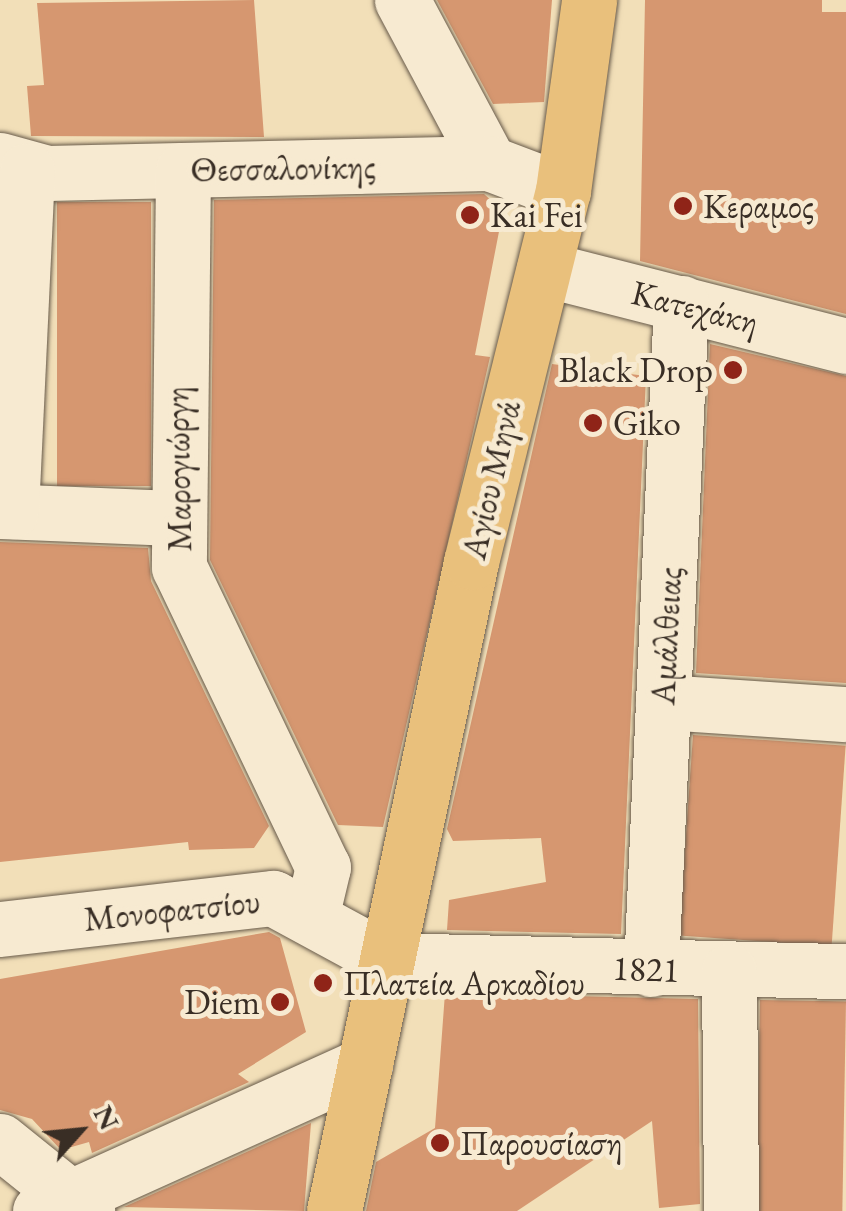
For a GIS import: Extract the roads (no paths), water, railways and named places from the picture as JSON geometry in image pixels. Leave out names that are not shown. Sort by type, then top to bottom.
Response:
[{"type":"main road","name":"Αγίου Μηνά","points":[[334,1211],[387,960],[563,191],[589,0]]},
{"type":"street","points":[[402,0],[490,163]]},
{"type":"street","name":"Θεσσαλονίκης","points":[[13,165],[183,170],[490,163],[563,191]]},
{"type":"street","points":[[13,165],[6,511],[172,518]]},
{"type":"street","name":"Μαρογιώργη","points":[[183,170],[172,518],[183,584],[323,867],[312,913]]},
{"type":"street","name":"Κατεχάκη","points":[[544,269],[846,346]]},
{"type":"street","name":"Αμάλθειας","points":[[651,969],[681,302]]},
{"type":"street","points":[[663,702],[846,714]]},
{"type":"street","name":"Μονοφατσίου","points":[[0,929],[273,898],[312,913],[387,960]]},
{"type":"street","name":"1821","points":[[387,960],[846,971]]},
{"type":"street","points":[[729,971],[731,1211]]},
{"type":"street","points":[[0,1141],[66,1206],[366,1064]]},
{"type":"place","name":"Κεραμος","points":[[683,206]]},
{"type":"place","name":"Kai Fei","points":[[470,215]]},
{"type":"place","name":"Black Drop","points":[[733,370]]},
{"type":"place","name":"Giko","points":[[593,423]]},
{"type":"place","name":"Πλατεία Αρκαδίου","points":[[323,983]]},
{"type":"place","name":"Diem","points":[[280,1002]]},
{"type":"place","name":"Παρουσίαση","points":[[440,1143]]}]
